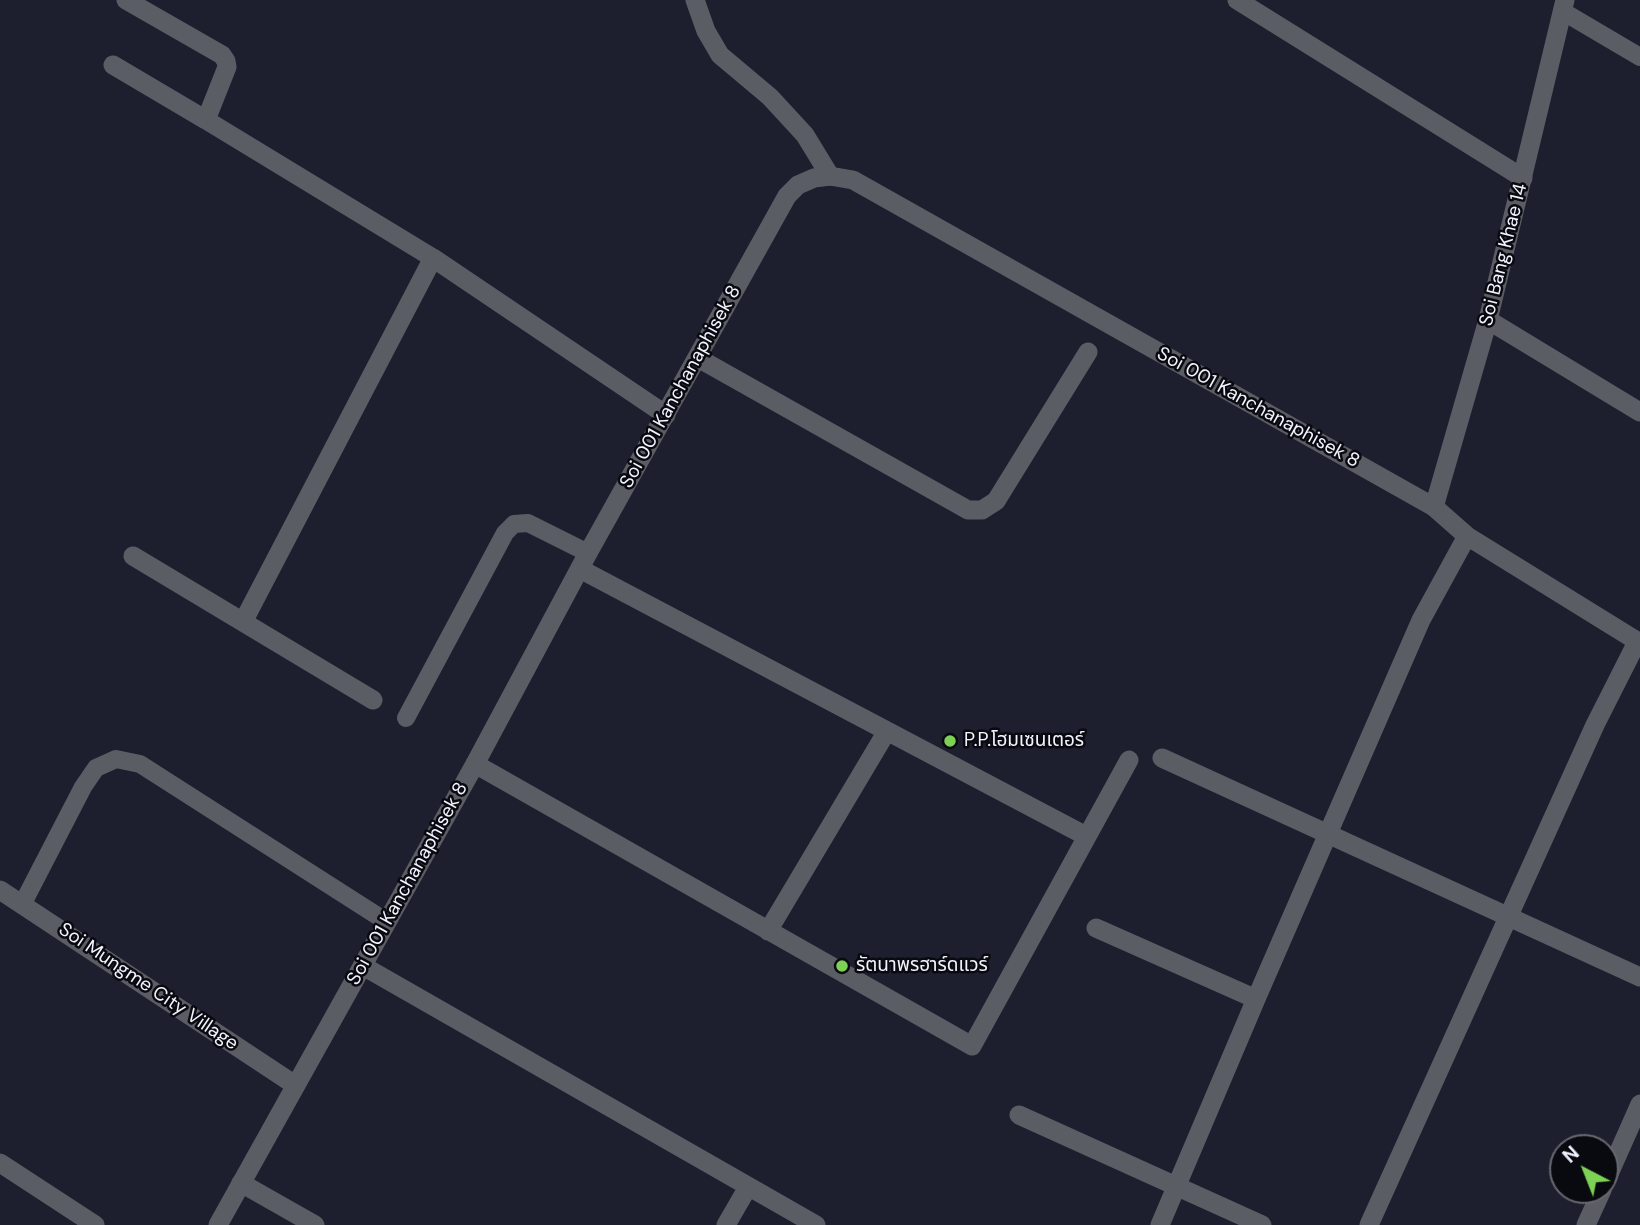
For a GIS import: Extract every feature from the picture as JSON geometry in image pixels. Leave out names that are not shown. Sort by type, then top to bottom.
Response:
[{"type":"street","points":[[126,0],[222,55],[226,67],[206,120]]},
{"type":"street","points":[[695,0],[706,31],[720,55],[770,97],[805,135],[830,176]]},
{"type":"street","points":[[1244,2],[1523,178]]},
{"type":"street","name":"Soi Bang Khae 14","points":[[1434,507],[1489,320],[1564,5]]},
{"type":"street","points":[[113,65],[433,258],[666,415]]},
{"type":"street","name":"Soi 001 Kanchanaphisek 8","points":[[218,1225],[787,197],[798,185],[814,178],[830,176],[853,180],[1434,507],[1467,536],[1638,643]]},
{"type":"street","points":[[243,622],[433,258]]},
{"type":"street","points":[[1489,320],[1640,412]]},
{"type":"street","points":[[698,358],[968,510],[982,510],[996,501],[1088,352]]},
{"type":"street","points":[[1160,1225],[1421,620],[1467,536]]},
{"type":"street","points":[[133,556],[373,701]]},
{"type":"street","points":[[584,561],[887,731],[1086,836]]},
{"type":"street","points":[[1368,1225],[1595,725],[1638,643]]},
{"type":"street","points":[[768,930],[887,731]]},
{"type":"street","points":[[1162,758],[1640,977]]},
{"type":"street","points":[[475,764],[972,1046],[1129,760]]},
{"type":"street","name":"Soi Mungme City Village","points":[[0,890],[295,1085]]},
{"type":"street","points":[[1096,929],[1256,999]]},
{"type":"street","points":[[363,966],[816,1225]]},
{"type":"street","points":[[1619,1151],[1640,1104]]},
{"type":"street","points":[[1019,1115],[1262,1225]]},
{"type":"street","points":[[0,1163],[95,1225]]},
{"type":"street","points":[[241,1183],[315,1225]]},
{"type":"street","points":[[726,1225],[748,1187]]},
{"type":"street","points":[[1586,1225],[1596,1204]]},
{"type":"lane","points":[[1564,5],[1640,57]]},
{"type":"lane","points":[[406,718],[505,533],[514,524],[528,523],[584,561]]},
{"type":"lane","points":[[23,904],[83,787],[96,768],[116,759],[140,764],[387,922]]},
{"type":"place","name":"P.P.โฮมเซนเตอร์","points":[[950,741]]},
{"type":"place","name":"รัตนาพรฮาร์ดแวร์","points":[[842,966]]}]
